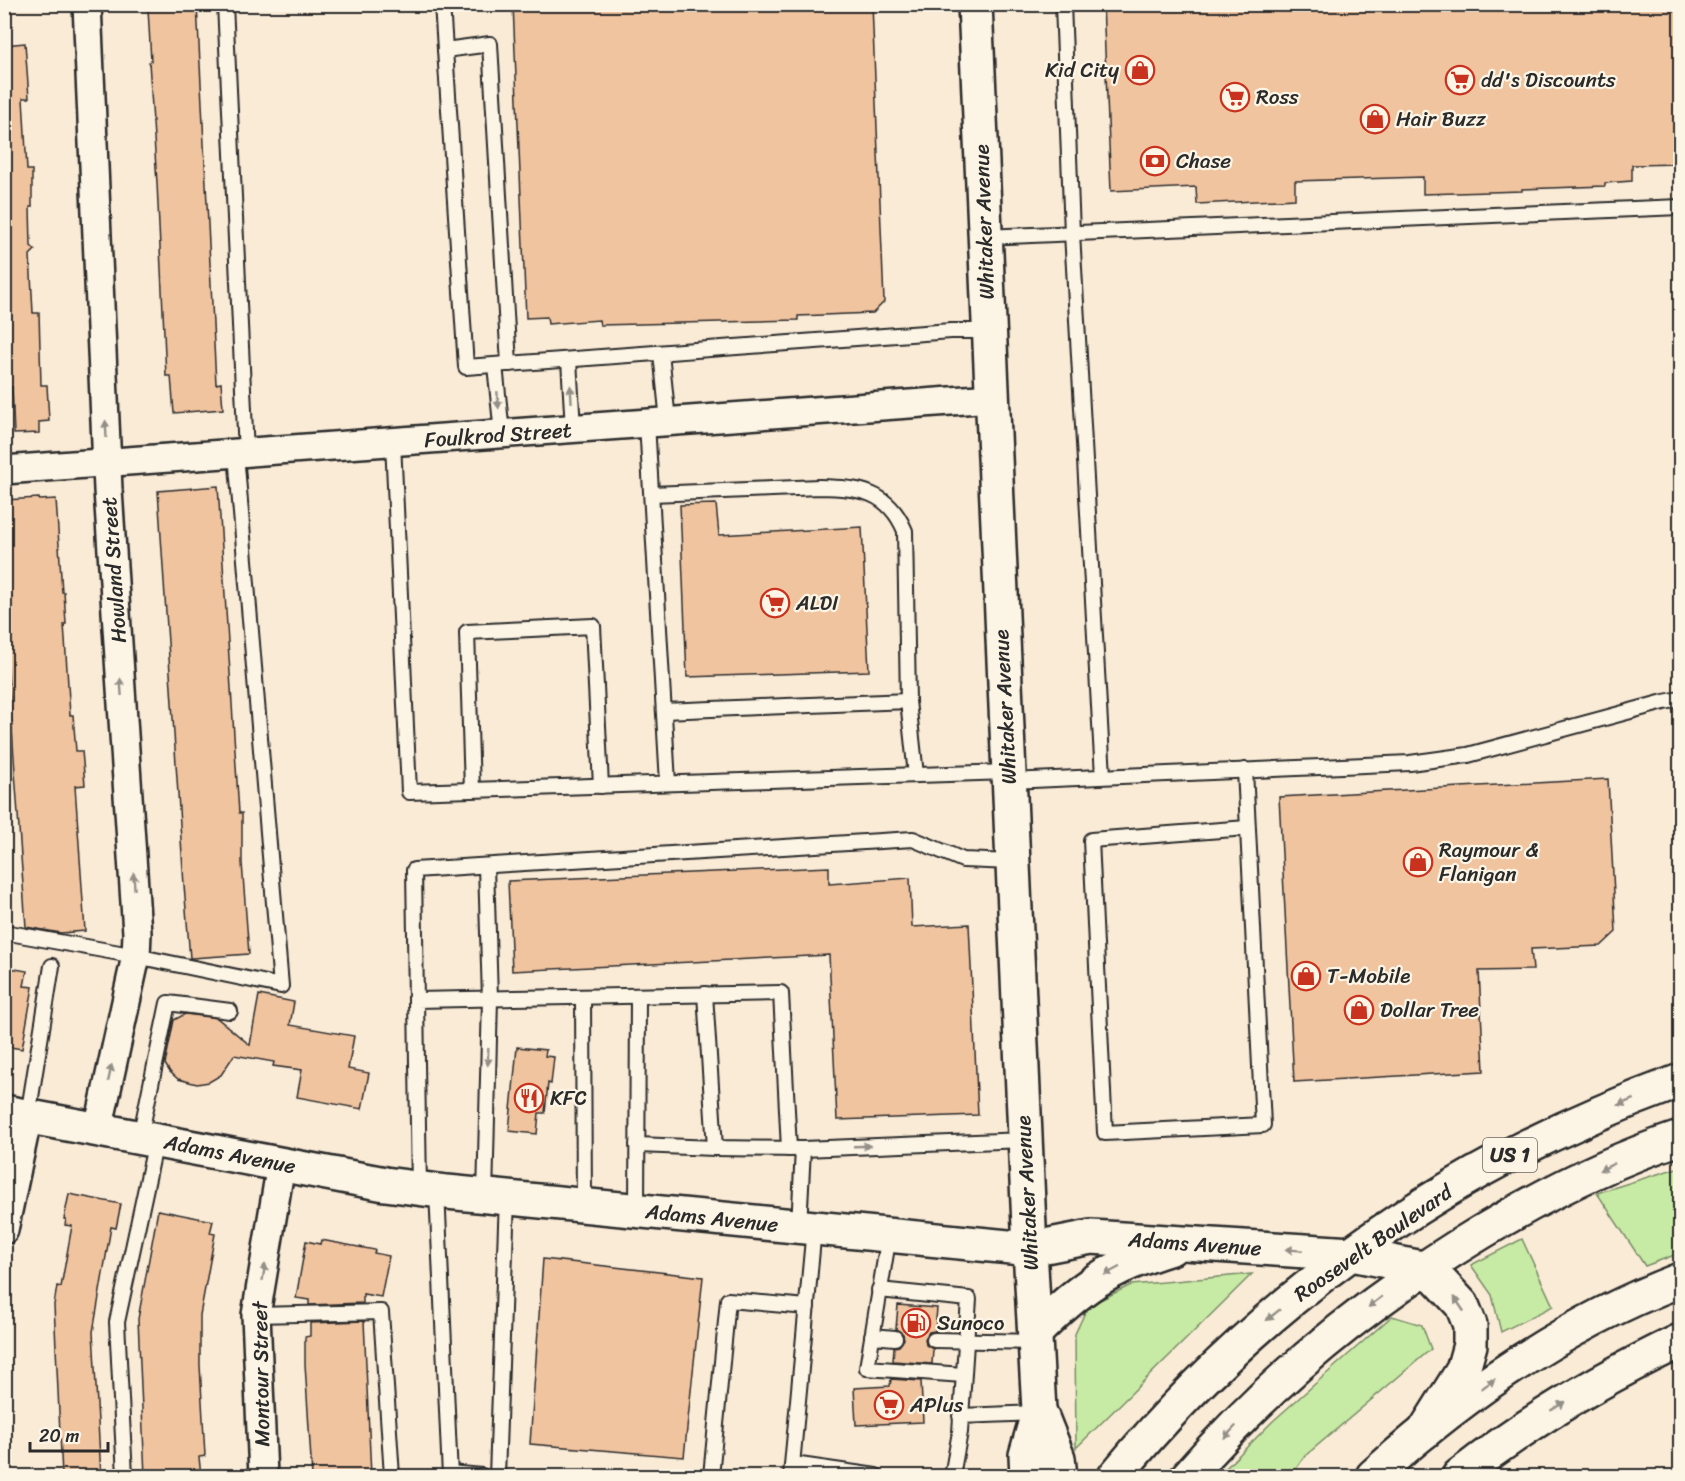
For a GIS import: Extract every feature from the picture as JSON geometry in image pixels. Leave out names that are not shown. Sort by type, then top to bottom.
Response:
[{"type":"main road","name":"Whitaker Avenue","points":[[975,4],[1024,1140],[1039,1412],[1058,1458],[1060,1476]]},
{"type":"main road","name":"Roosevelt Boulevard","points":[[1115,1476],[1223,1361],[1264,1323],[1353,1254],[1457,1184],[1502,1159],[1599,1112],[1680,1080]]},
{"type":"main road","name":"Adams Avenue","points":[[16,1114],[386,1184],[496,1197],[1030,1249],[1091,1237],[1353,1254],[1422,1268]]},
{"type":"main road","name":"US 1","points":[[1188,1476],[1261,1399],[1299,1364],[1379,1299],[1422,1268],[1534,1202],[1620,1161],[1680,1138]]},
{"type":"main road","points":[[1035,1337],[1080,1290],[1107,1273],[1136,1258],[1186,1243]]},
{"type":"main road","points":[[1422,1268],[1436,1277],[1462,1305],[1470,1325],[1470,1345],[1463,1370],[1424,1432]]},
{"type":"main road","points":[[1373,1476],[1424,1432],[1502,1374],[1627,1303],[1680,1280]]},
{"type":"main road","points":[[1459,1476],[1533,1421],[1572,1397],[1610,1375],[1680,1341]]},
{"type":"main road","name":"Whitaker Avenue","points":[[1028,1476],[1026,1455],[1039,1412]]},
{"type":"street","name":"Howland Street","points":[[87,4],[108,463],[137,933],[135,956],[98,1130]]},
{"type":"street","name":"Foulkrod Street","points":[[4,470],[992,398]]},
{"type":"street","points":[[4,1230],[16,1114]]},
{"type":"street","name":"Montour Street","points":[[263,1476],[256,1315],[281,1164]]},
{"type":"lane","points":[[4,932],[281,986],[241,454],[225,4]]},
{"type":"lane","points":[[442,4],[466,367],[951,331],[989,331]]},
{"type":"lane","points":[[1064,4],[1072,233],[1103,776]]},
{"type":"lane","points":[[445,50],[490,44],[502,365],[501,434]]},
{"type":"lane","points":[[986,237],[1680,207]]},
{"type":"lane","points":[[661,353],[652,494],[668,783]]},
{"type":"lane","points":[[569,360],[573,429]]},
{"type":"lane","points":[[393,442],[409,792],[916,774],[1103,776],[1410,763],[1468,755],[1680,699]]},
{"type":"lane","points":[[652,494],[843,488],[864,492],[884,500],[898,514],[905,531],[908,701],[916,774]]},
{"type":"lane","points":[[472,790],[467,632],[592,626],[601,786]]},
{"type":"lane","points":[[664,711],[908,701]]},
{"type":"lane","points":[[1245,770],[1263,1125],[1105,1133],[1091,840],[1247,828]]},
{"type":"lane","points":[[482,1476],[450,1475],[416,1000],[414,870],[913,839],[963,860],[1012,862]]},
{"type":"lane","points":[[486,866],[496,1197],[497,1476]]},
{"type":"lane","points":[[16,1114],[52,966]]},
{"type":"lane","points":[[416,1000],[780,993],[789,1149]]},
{"type":"lane","points":[[705,994],[715,1148]]},
{"type":"lane","points":[[637,1210],[638,996]]},
{"type":"lane","points":[[583,997],[584,1205]]},
{"type":"lane","points":[[125,1476],[117,1322],[149,1138],[168,1003],[230,1011]]},
{"type":"lane","points":[[637,1145],[803,1149],[1024,1140]]},
{"type":"lane","points":[[803,1149],[807,1307],[792,1470],[876,1476]]},
{"type":"lane","points":[[889,1235],[867,1368],[963,1375]]},
{"type":"lane","points":[[879,1290],[969,1299],[960,1432],[952,1476]]},
{"type":"lane","points":[[711,1476],[728,1300],[807,1307]]},
{"type":"lane","points":[[256,1315],[381,1312],[392,1476]]},
{"type":"lane","points":[[872,1336],[895,1338]]},
{"type":"lane","points":[[934,1340],[966,1341],[1035,1337]]},
{"type":"lane","points":[[960,1416],[1039,1412]]},
{"type":"green space","points":[[1680,1167],[1680,1253],[1645,1266],[1597,1193]]},
{"type":"green space","points":[[1522,1239],[1553,1306],[1501,1332],[1492,1295],[1471,1265]]},
{"type":"green space","points":[[1252,1274],[1076,1448],[1075,1334],[1088,1306],[1131,1285]]},
{"type":"green space","points":[[1392,1316],[1422,1325],[1431,1349],[1305,1456],[1291,1476],[1218,1476],[1273,1421]]},
{"type":"building","points":[[154,4],[197,4],[216,384],[221,383],[223,409],[174,413],[171,376],[166,376],[149,62],[151,61],[148,9],[154,8]]},
{"type":"building","points":[[513,4],[872,4],[884,302],[873,313],[798,316],[798,320],[600,325],[599,320],[548,324],[547,317],[526,318]]},
{"type":"building","points":[[1103,4],[1680,4],[1680,164],[1632,165],[1632,181],[1605,183],[1605,186],[1522,189],[1522,191],[1423,194],[1423,177],[1295,181],[1295,199],[1197,204],[1196,187],[1111,191]]},
{"type":"building","points":[[25,43],[29,98],[23,98],[27,170],[32,170],[31,246],[35,250],[30,255],[33,313],[39,313],[41,385],[47,385],[49,421],[39,422],[39,433],[14,434],[12,387],[9,387],[4,329],[4,45]]},
{"type":"building","points":[[218,486],[239,813],[242,813],[242,863],[249,954],[190,958],[158,491]]},
{"type":"building","points":[[39,498],[39,500],[56,499],[62,592],[64,592],[70,715],[73,715],[76,751],[82,751],[85,785],[75,786],[85,931],[61,933],[26,927],[4,617],[4,500]]},
{"type":"building","name":"ALDI","points":[[716,504],[719,535],[862,527],[869,671],[687,677],[680,505]]},
{"type":"building","points":[[1608,779],[1616,932],[1601,946],[1531,949],[1533,970],[1479,971],[1484,1071],[1294,1082],[1279,797]]},
{"type":"building","points":[[829,867],[829,884],[910,878],[912,927],[969,924],[978,1115],[837,1120],[829,955],[512,971],[508,881]]},
{"type":"building","points":[[4,967],[27,971],[24,986],[33,987],[22,1049],[4,1046]]},
{"type":"building","points":[[259,995],[294,1002],[290,1025],[354,1036],[348,1069],[369,1073],[362,1109],[297,1097],[302,1070],[273,1066],[274,1062],[234,1055],[221,1075],[209,1082],[197,1084],[178,1079],[170,1072],[165,1064],[174,1020],[185,1014],[217,1018],[250,1045]]},
{"type":"building","name":"KFC","points":[[517,1047],[546,1050],[545,1056],[554,1057],[545,1113],[539,1113],[537,1134],[509,1131]]},
{"type":"building","points":[[69,1194],[121,1204],[116,1228],[111,1227],[93,1332],[101,1476],[62,1476],[54,1305],[57,1286],[61,1287],[72,1226],[65,1225],[66,1219],[64,1219]]},
{"type":"building","points":[[158,1210],[213,1221],[210,1233],[215,1234],[200,1315],[205,1456],[199,1457],[201,1476],[145,1476],[138,1319]]},
{"type":"building","points":[[321,1240],[375,1250],[374,1253],[389,1256],[381,1297],[363,1294],[363,1303],[309,1305],[309,1300],[296,1298],[306,1241],[320,1244]]},
{"type":"building","points":[[543,1259],[703,1277],[684,1457],[530,1444]]},
{"type":"building","name":"Sunoco","points":[[898,1305],[937,1308],[935,1331],[929,1332],[925,1339],[926,1345],[933,1349],[932,1364],[893,1361],[894,1347],[899,1346],[904,1339],[903,1334],[896,1329]]},
{"type":"building","points":[[364,1321],[371,1476],[312,1476],[305,1337],[310,1336],[310,1323]]},
{"type":"building","name":"APlus","points":[[891,1379],[921,1381],[923,1422],[856,1425],[854,1388],[890,1386]]},
{"type":"place","name":"Kid City","points":[[1140,70]]},
{"type":"place","name":"dd's Discounts","points":[[1460,80]]},
{"type":"place","name":"Ross","points":[[1235,97]]},
{"type":"place","name":"Hair Buzz","points":[[1375,119]]},
{"type":"place","name":"Chase","points":[[1155,161]]},
{"type":"place","name":"ALDI","points":[[775,603]]},
{"type":"place","name":"Raymour & Flanigan","points":[[1418,862]]},
{"type":"place","name":"T-Mobile","points":[[1306,976]]},
{"type":"place","name":"Dollar Tree","points":[[1359,1010]]},
{"type":"place","name":"KFC","points":[[529,1098]]},
{"type":"place","name":"Sunoco","points":[[916,1323]]},
{"type":"place","name":"APlus","points":[[889,1405]]}]
